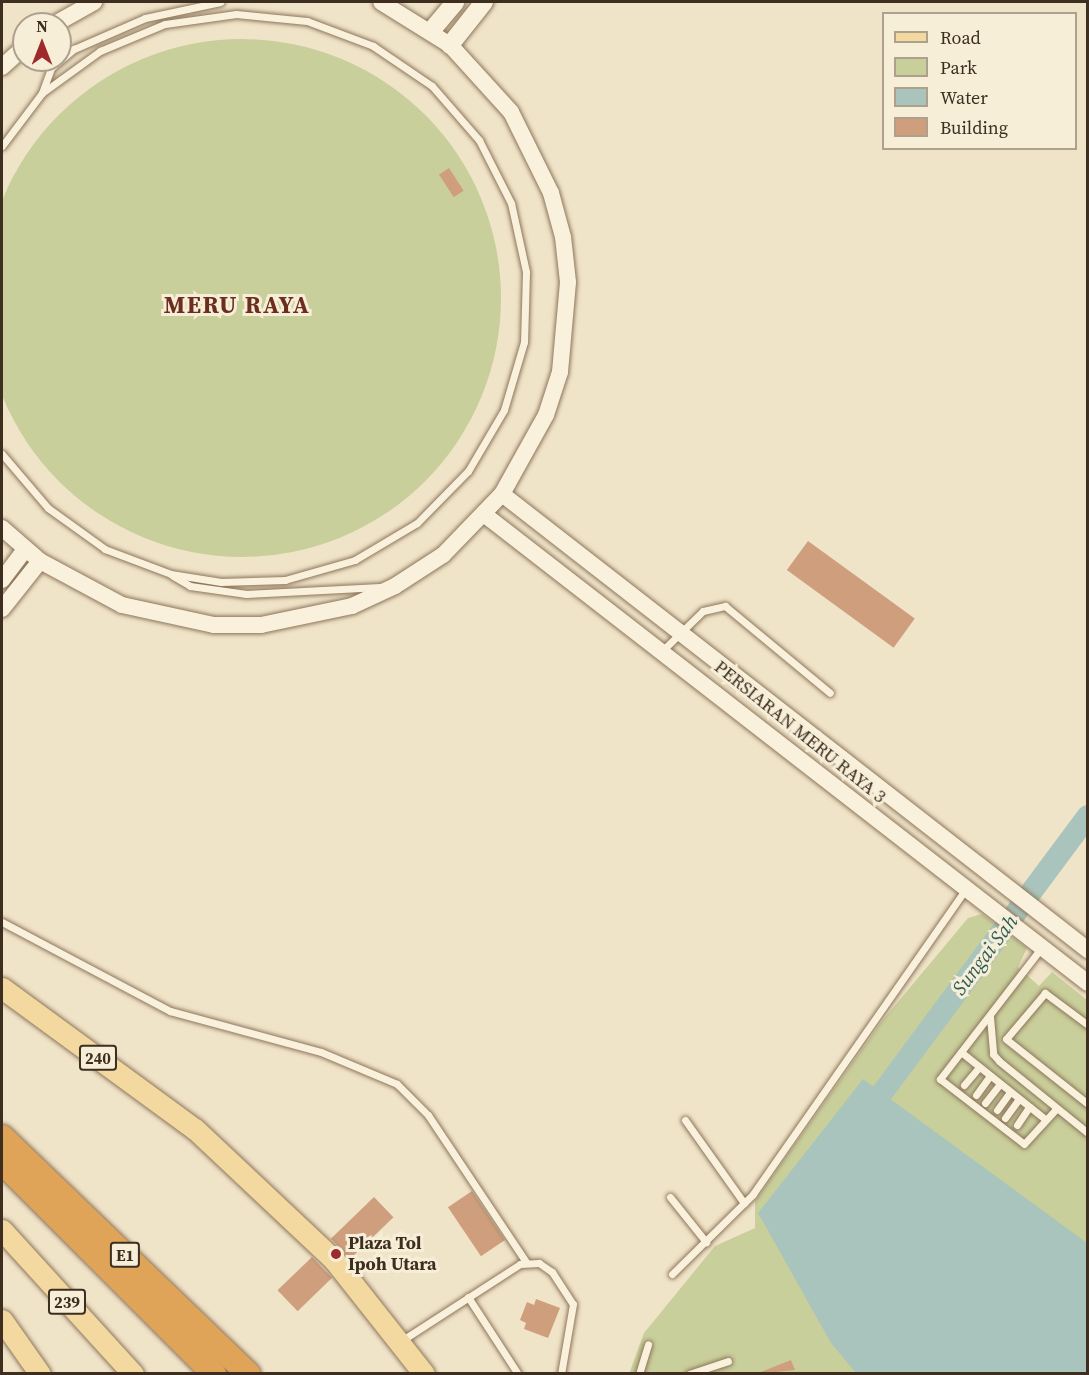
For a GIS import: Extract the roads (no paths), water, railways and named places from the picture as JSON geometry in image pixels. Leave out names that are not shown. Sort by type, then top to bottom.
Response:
[{"type":"highway","name":"E1","points":[[2,1137],[248,1374]]},
{"type":"highway","name":"E1","points":[[2,1162],[214,1374]]},
{"type":"main road","points":[[431,31],[455,2]]},
{"type":"main road","points":[[450,45],[484,2]]},
{"type":"main road","name":"240","points":[[2,988],[195,1129],[334,1260],[424,1374]]},
{"type":"main road","name":"239","points":[[2,1230],[133,1374]]},
{"type":"main road","points":[[2,1320],[40,1374]]},
{"type":"street","points":[[72,14],[94,2]]},
{"type":"street","points":[[2,528],[40,561],[122,606],[214,625],[307,619],[395,586],[443,555],[485,515],[502,494],[542,425],[560,372],[567,270],[551,193],[534,151],[511,112],[450,45],[431,31],[381,2]]},
{"type":"street","name":"PERSIARAN MERU RAYA 3","points":[[502,494],[681,631],[1037,914],[1088,951]]},
{"type":"street","name":"PERSIARAN MERU RAYA 3","points":[[485,515],[664,649],[988,907],[1088,983]]},
{"type":"street","points":[[2,580],[25,550]]},
{"type":"street","points":[[2,609],[40,561]]},
{"type":"lane","points":[[42,93],[51,68],[83,45],[145,18],[220,2]]},
{"type":"lane","points":[[2,146],[42,93],[100,51],[165,24],[236,14],[307,21],[373,46],[432,86],[479,140],[511,203],[526,272],[524,342],[504,410],[468,471],[417,523],[355,560],[285,580],[221,582],[171,574]]},
{"type":"lane","points":[[2,454],[48,508],[105,549],[171,574],[190,586],[246,594],[395,586]]},
{"type":"lane","points":[[664,649],[703,611],[725,606],[830,693]]},
{"type":"lane","points":[[672,1274],[744,1203],[966,889]]},
{"type":"lane","points":[[2,922],[170,1011],[321,1052],[397,1084],[428,1115],[526,1262],[552,1272],[573,1304],[561,1374]]},
{"type":"lane","points":[[1042,947],[940,1079],[1024,1144],[1056,1108]]},
{"type":"lane","points":[[1088,1025],[1045,993],[1006,1039],[1088,1104]]},
{"type":"lane","points":[[990,1017],[993,1054],[1087,1133]]},
{"type":"lane","points":[[961,1052],[1046,1119]]},
{"type":"lane","points":[[964,1085],[979,1067]]},
{"type":"lane","points":[[976,1095],[990,1076]]},
{"type":"lane","points":[[985,1103],[1000,1083]]},
{"type":"lane","points":[[997,1110],[1010,1092]]},
{"type":"lane","points":[[1005,1118],[1019,1099]]},
{"type":"lane","points":[[1017,1125],[1029,1107]]},
{"type":"lane","points":[[686,1120],[744,1203]]},
{"type":"lane","points":[[670,1197],[706,1242]]},
{"type":"lane","points":[[399,1343],[526,1262]]},
{"type":"lane","points":[[468,1297],[518,1374]]},
{"type":"lane","points":[[639,1374],[648,1344]]},
{"type":"lane","points":[[689,1374],[728,1361]]},
{"type":"water","points":[[863,1079],[1087,1243],[1087,1373],[856,1373],[831,1343],[758,1213]]},
{"type":"waterway","name":"Sungai Sah","points":[[882,1093],[1088,816]]},
{"type":"place","name":"Plaza Tol Ipoh Utara","points":[[336,1254]]},
{"type":"district","name":"MERU RAYA","points":[[237,305]]}]
